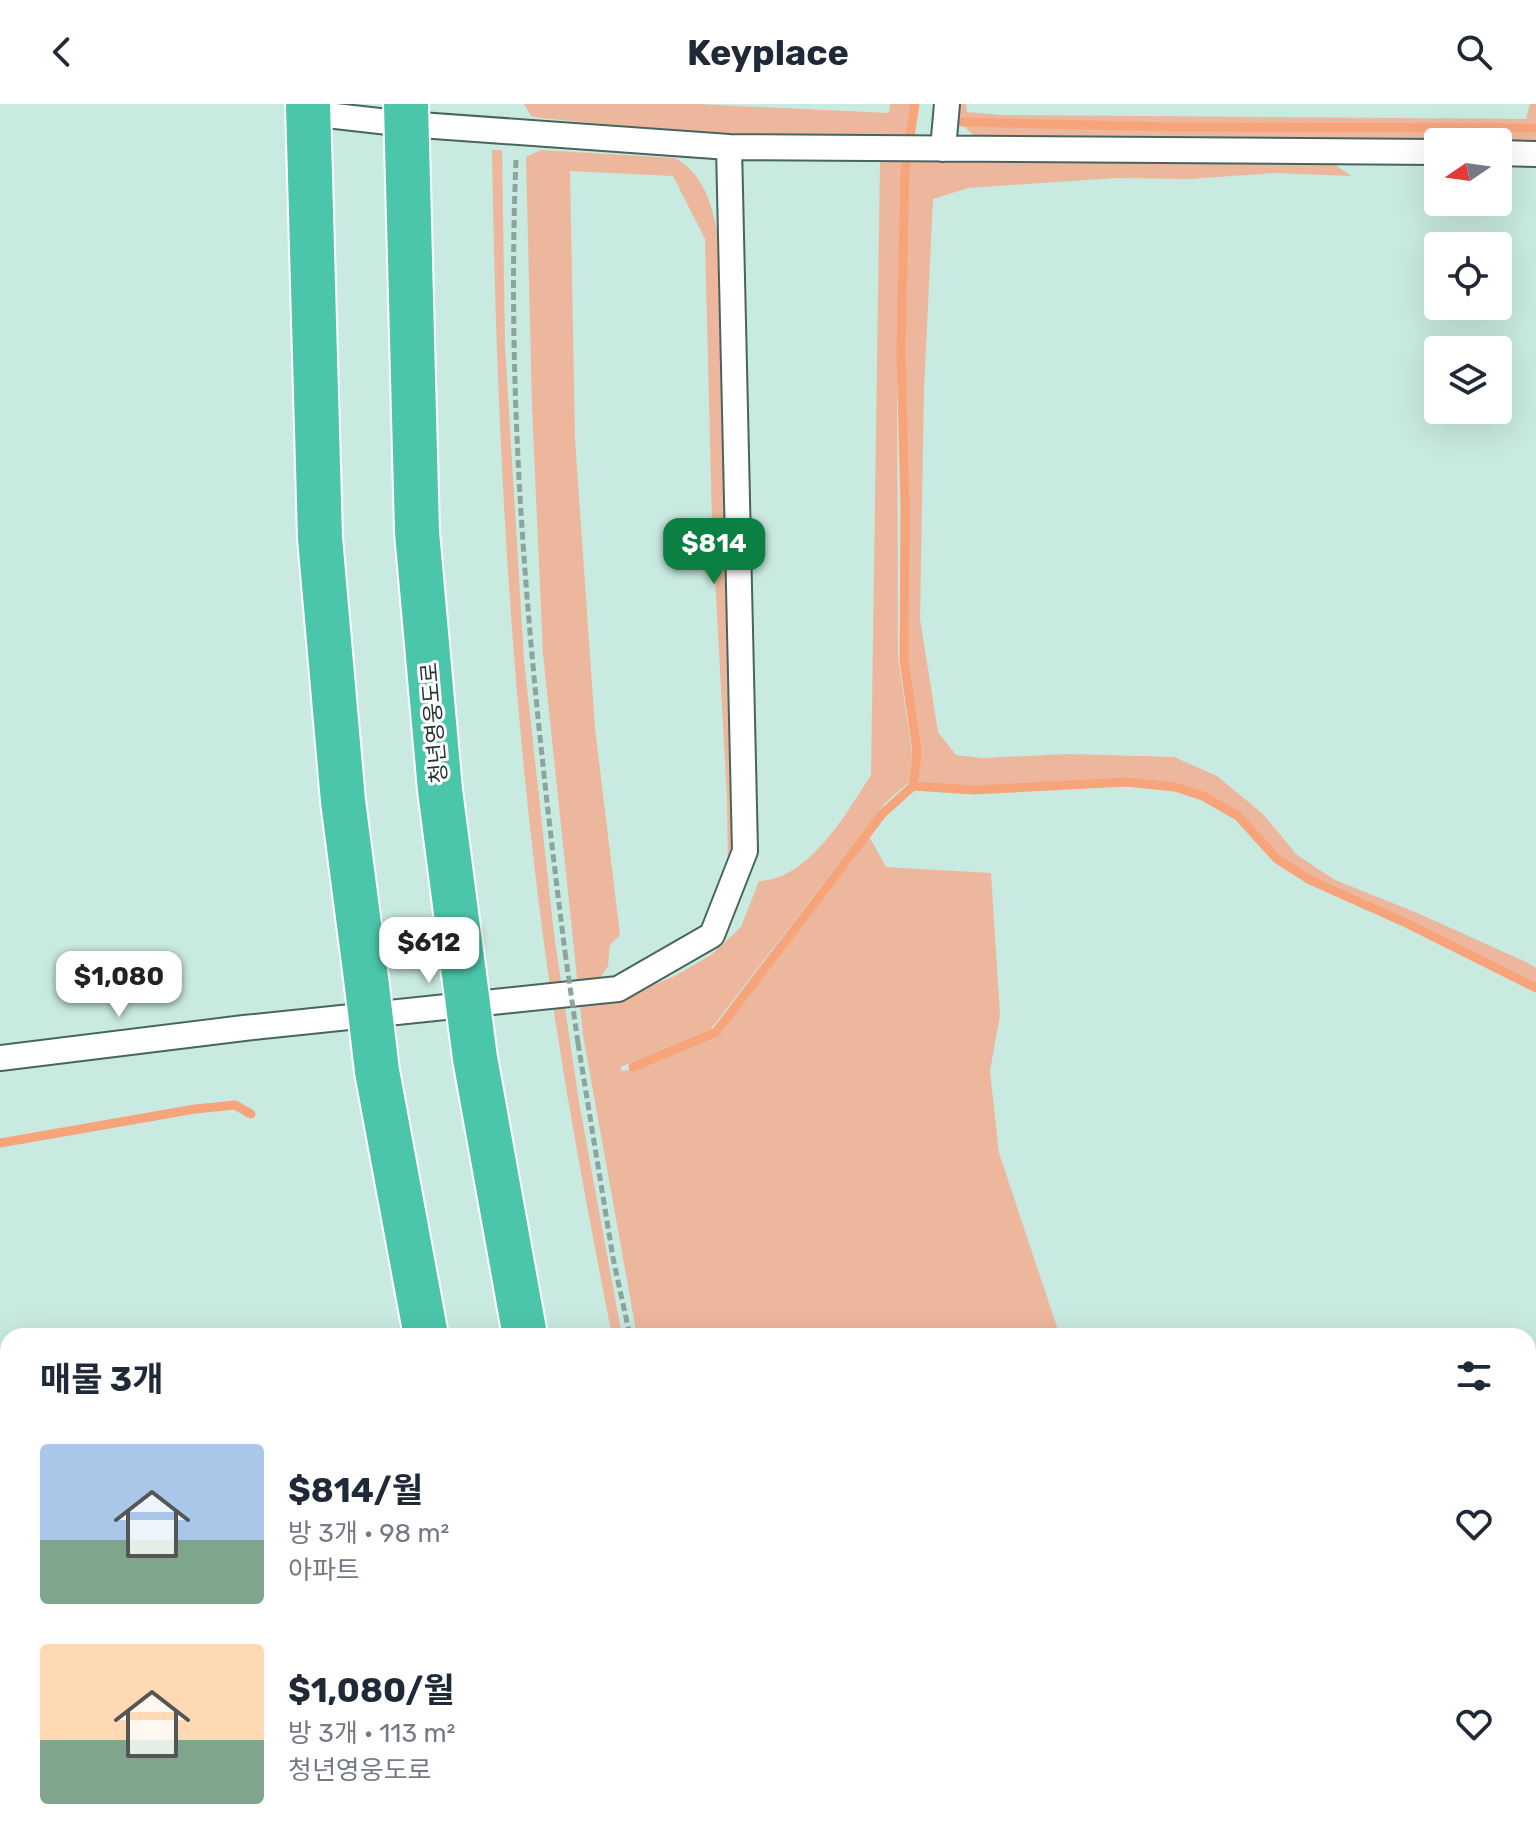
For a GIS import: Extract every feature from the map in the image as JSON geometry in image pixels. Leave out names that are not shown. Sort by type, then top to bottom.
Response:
[{"type":"highway","points":[[308,109],[320,538],[343,801],[377,1071],[425,1328]]},
{"type":"highway","name":"청년영웅도로","points":[[406,114],[417,532],[440,790],[475,1058],[524,1328]]},
{"type":"street","points":[[937,149],[947,104]]},
{"type":"street","points":[[308,109],[406,114],[517,132],[729,147],[1424,152]]},
{"type":"street","points":[[0,1058],[244,1028],[618,989],[712,935],[745,851],[729,147]]},
{"type":"street","points":[[1512,153],[1536,154]]},
{"type":"path","points":[[517,132],[512,254],[517,430],[537,705],[578,1043],[613,1258],[628,1328]]},
{"type":"shaded area","points":[[524,104],[697,104],[889,113],[890,104],[911,104],[906,141],[738,137],[541,118],[531,116]]},
{"type":"shaded area","points":[[959,104],[966,104],[967,112],[1002,115],[1526,119],[1530,104],[1536,104],[1536,125],[1174,124],[959,118]]},
{"type":"shaded area","points":[[962,124],[1174,130],[1424,131],[1424,142],[980,142]]},
{"type":"shaded area","points":[[1512,131],[1536,131],[1536,145],[1512,143]]},
{"type":"shaded area","points":[[492,150],[502,150],[505,345],[524,660],[554,934],[579,1102],[621,1328],[610,1328],[583,1186],[543,936],[513,642],[497,347]]},
{"type":"shaded area","points":[[541,150],[675,158],[700,181],[718,234],[738,838],[728,868],[712,523],[705,239],[673,176],[570,171],[575,439],[595,728],[620,935],[610,945],[608,966],[597,983],[634,993],[673,977],[711,955],[741,927],[759,881],[777,878],[810,857],[838,825],[871,775],[880,161],[902,160],[897,351],[898,657],[912,753],[909,782],[885,803],[711,1029],[621,1067],[621,1071],[634,1069],[717,1034],[869,836],[886,867],[991,873],[1000,1015],[990,1071],[999,1153],[1057,1328],[636,1328],[583,1035],[543,654],[532,407],[526,157]]},
{"type":"shaded area","points":[[908,160],[1331,162],[1351,176],[1274,173],[1188,179],[1116,178],[968,188],[933,199],[924,389],[920,619],[938,732],[956,755],[981,758],[1069,754],[1174,757],[1217,776],[1263,814],[1297,855],[1335,880],[1526,962],[1536,968],[1536,986],[1407,922],[1310,879],[1278,858],[1239,815],[1203,795],[1175,786],[1126,781],[948,789],[914,785],[918,752],[905,659],[906,507],[902,352]]},
{"type":"waterway","points":[[915,104],[905,169],[901,352],[905,508],[904,660],[917,752],[913,786],[973,790],[1126,782],[1175,787],[1203,796],[1238,816],[1277,859],[1310,880],[1406,923],[1536,988]]},
{"type":"waterway","points":[[961,122],[1174,127],[1536,128]]},
{"type":"waterway","points":[[633,1067],[716,1032],[882,814],[913,786]]},
{"type":"waterway","points":[[0,1143],[195,1109],[235,1105],[251,1114]]}]
